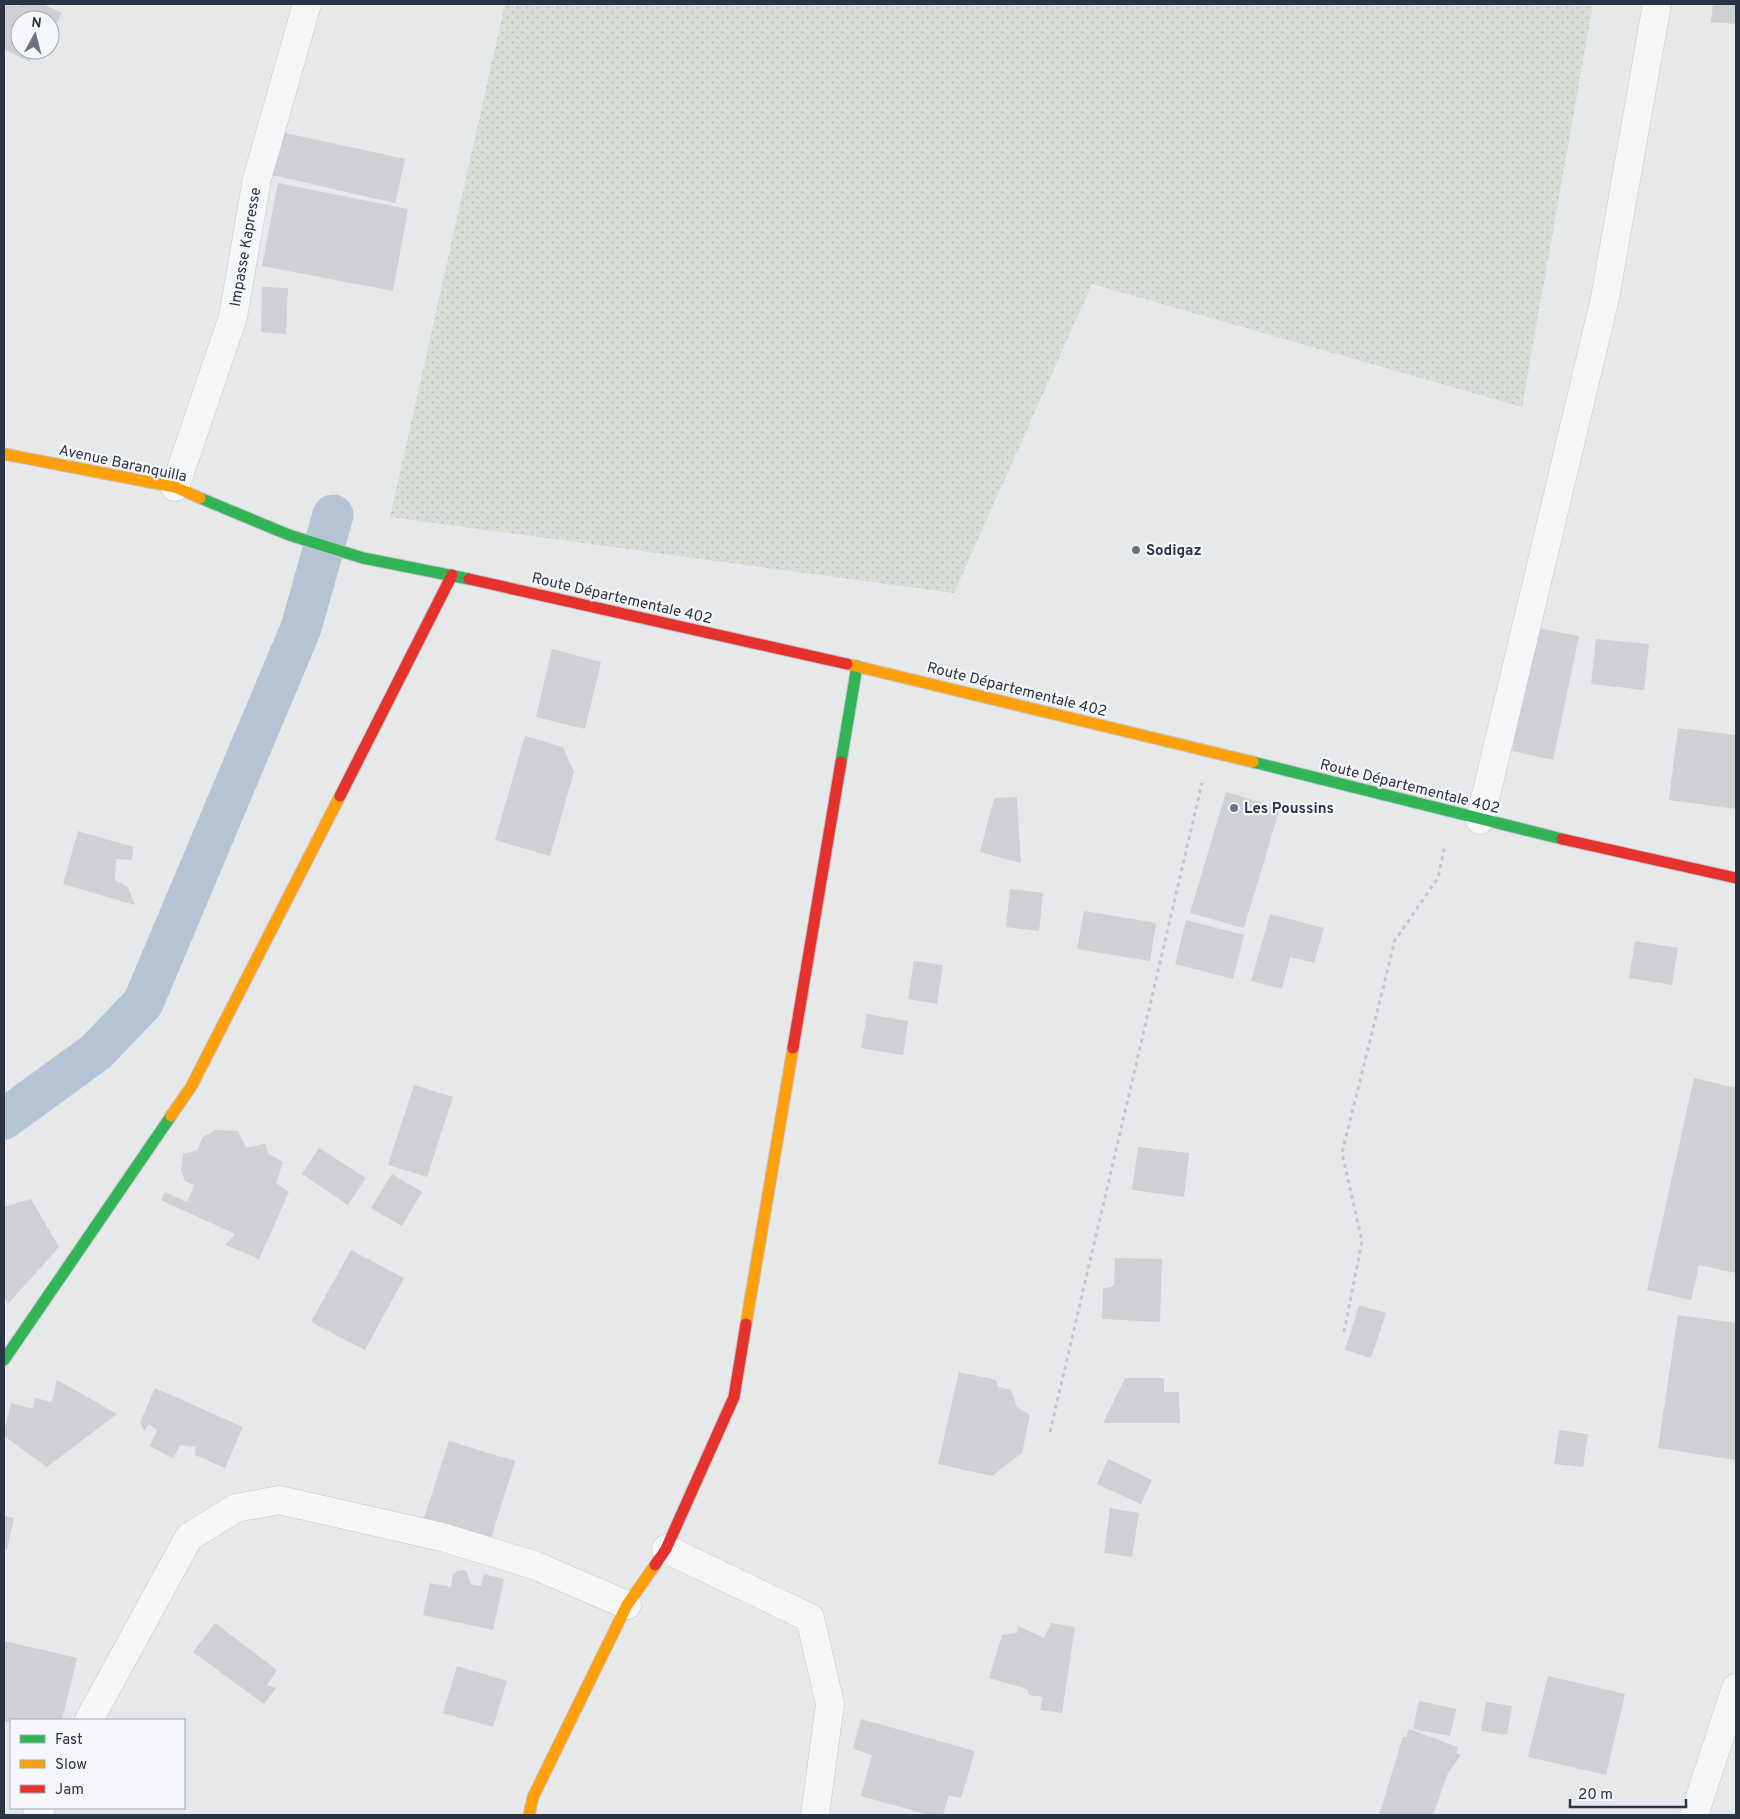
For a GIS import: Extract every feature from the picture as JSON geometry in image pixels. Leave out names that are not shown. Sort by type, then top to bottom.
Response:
[{"type":"street","name":"Impasse Kapresse","points":[[175,487],[233,317],[257,179],[307,4]]},
{"type":"street","points":[[1480,820],[1604,298],[1657,4]]},
{"type":"street","name":"Avenue Baranquilla","points":[[4,454],[175,487],[289,534]]},
{"type":"street","name":"Route Départementale 402","points":[[289,534],[363,558],[452,575],[857,666],[1209,751],[1480,820],[1736,878]]},
{"type":"street","points":[[4,1360],[191,1087],[452,575]]},
{"type":"street","points":[[529,1815],[534,1797],[627,1605],[666,1549],[734,1397],[857,666]]},
{"type":"street","points":[[90,1719],[189,1538],[236,1508],[279,1500],[442,1537],[534,1565],[627,1605]]},
{"type":"street","points":[[666,1549],[810,1618],[830,1704],[815,1815]]},
{"type":"street","points":[[1694,1815],[1736,1688]]},
{"type":"path","points":[[1050,1432],[1209,751]]},
{"type":"path","points":[[1344,1332],[1362,1241],[1342,1153],[1395,940],[1438,878],[1452,812]]},
{"type":"shaded area","points":[[505,4],[1593,4],[1522,407],[1092,284],[954,593],[390,517]]},
{"type":"building","points":[[4,4],[18,6],[20,4],[43,4],[56,10],[10,10],[10,52],[4,49]]},
{"type":"building","points":[[1713,4],[1736,4],[1736,24],[1711,22]]},
{"type":"building","points":[[281,132],[405,159],[395,203],[272,175]]},
{"type":"building","points":[[278,183],[408,209],[393,291],[262,266]]},
{"type":"building","points":[[262,287],[288,288],[286,334],[261,332]]},
{"type":"building","points":[[1538,628],[1579,636],[1553,760],[1512,751]]},
{"type":"building","points":[[1596,639],[1649,644],[1644,690],[1591,684]]},
{"type":"building","points":[[552,649],[601,662],[585,729],[536,717]]},
{"type":"building","points":[[1678,728],[1736,735],[1736,809],[1669,800]]},
{"type":"building","points":[[525,736],[563,747],[574,772],[550,856],[495,840]]},
{"type":"building","points":[[1226,792],[1280,808],[1244,928],[1190,913]]},
{"type":"building","points":[[1017,797],[1021,863],[980,852],[994,798]]},
{"type":"building","points":[[78,831],[133,847],[132,860],[116,859],[115,880],[128,887],[135,905],[63,884]]},
{"type":"building","points":[[1010,889],[1043,893],[1039,931],[1006,927]]},
{"type":"building","points":[[1084,911],[1156,923],[1150,961],[1077,949]]},
{"type":"building","points":[[1270,914],[1324,928],[1314,963],[1290,957],[1282,989],[1251,981]]},
{"type":"building","points":[[1186,920],[1244,935],[1233,979],[1175,964]]},
{"type":"building","points":[[1635,941],[1678,948],[1672,985],[1629,978]]},
{"type":"building","points":[[914,961],[943,965],[937,1004],[908,999]]},
{"type":"building","points":[[867,1014],[908,1021],[903,1055],[861,1048]]},
{"type":"building","points":[[1694,1078],[1736,1088],[1736,1273],[1699,1265],[1691,1300],[1647,1290]]},
{"type":"building","points":[[414,1085],[453,1097],[427,1177],[388,1165]]},
{"type":"building","points":[[215,1130],[238,1131],[246,1147],[265,1143],[268,1153],[283,1162],[276,1183],[289,1192],[259,1259],[225,1245],[235,1234],[161,1200],[165,1192],[187,1202],[194,1185],[185,1181],[181,1171],[183,1154],[197,1150],[203,1137]]},
{"type":"building","points":[[1138,1147],[1189,1153],[1184,1197],[1132,1190]]},
{"type":"building","points":[[319,1148],[366,1178],[348,1205],[302,1174]]},
{"type":"building","points":[[392,1174],[422,1192],[402,1226],[371,1208]]},
{"type":"building","points":[[31,1199],[59,1247],[8,1304],[4,1296],[4,1207]]},
{"type":"building","points":[[351,1250],[404,1278],[365,1350],[311,1322]]},
{"type":"building","points":[[1115,1258],[1162,1259],[1160,1322],[1102,1319],[1103,1289],[1114,1286]]},
{"type":"building","points":[[1359,1305],[1386,1313],[1371,1358],[1345,1350]]},
{"type":"building","points":[[1678,1315],[1736,1323],[1736,1460],[1658,1448]]},
{"type":"building","points":[[959,1372],[996,1380],[998,1387],[1011,1390],[1017,1407],[1030,1415],[1022,1453],[992,1476],[938,1464]]},
{"type":"building","points":[[1125,1378],[1164,1378],[1164,1392],[1179,1392],[1180,1423],[1103,1423]]},
{"type":"building","points":[[57,1380],[117,1414],[47,1467],[4,1436],[4,1432],[11,1403],[33,1409],[35,1398],[52,1402]]},
{"type":"building","points":[[155,1388],[243,1427],[225,1468],[195,1455],[196,1447],[180,1445],[173,1458],[150,1446],[157,1430],[149,1424],[144,1431],[140,1422]]},
{"type":"building","points":[[1559,1430],[1588,1434],[1583,1467],[1554,1464]]},
{"type":"building","points":[[449,1441],[515,1461],[490,1542],[423,1521]]},
{"type":"building","points":[[1108,1459],[1152,1480],[1141,1504],[1097,1484]]},
{"type":"building","points":[[1110,1508],[1139,1513],[1132,1557],[1104,1553]]},
{"type":"building","points":[[4,1516],[14,1518],[7,1550],[4,1549]]},
{"type":"building","points":[[466,1570],[471,1584],[481,1586],[484,1574],[504,1579],[493,1630],[423,1615],[430,1583],[451,1587],[453,1575],[458,1571]]},
{"type":"building","points":[[215,1623],[277,1670],[267,1685],[276,1688],[264,1704],[193,1652]]},
{"type":"building","points":[[1051,1623],[1075,1627],[1062,1713],[1040,1710],[1043,1697],[1029,1695],[1027,1689],[989,1678],[1002,1635],[1017,1633],[1018,1626],[1044,1638]]},
{"type":"building","points":[[4,1641],[77,1658],[62,1719],[10,1719],[10,1723],[4,1721]]},
{"type":"building","points":[[457,1666],[507,1681],[493,1727],[443,1713]]},
{"type":"building","points":[[1548,1676],[1625,1694],[1606,1775],[1528,1757]]},
{"type":"building","points":[[1419,1701],[1456,1709],[1450,1736],[1413,1729]]},
{"type":"building","points":[[1486,1702],[1512,1706],[1507,1735],[1481,1731]]},
{"type":"building","points":[[861,1719],[975,1751],[961,1798],[949,1795],[943,1815],[929,1815],[861,1796],[872,1755],[853,1749]]},
{"type":"building","points":[[1409,1729],[1458,1747],[1456,1753],[1461,1755],[1448,1773],[1433,1815],[1379,1815],[1403,1737],[1406,1737]]},
{"type":"waterway","points":[[4,1119],[96,1052],[143,1003],[301,628],[333,515]]},
{"type":"traffic: fast","points":[[200,498],[289,535],[363,558],[469,579]]},
{"type":"traffic: fast","points":[[841,762],[857,666]]},
{"type":"traffic: fast","points":[[1253,762],[1562,839]]},
{"type":"traffic: fast","points":[[4,1360],[171,1116]]},
{"type":"traffic: slow","points":[[4,454],[175,487],[200,498]]},
{"type":"traffic: slow","points":[[847,664],[1253,762]]},
{"type":"traffic: slow","points":[[171,1116],[191,1087],[340,796]]},
{"type":"traffic: slow","points":[[746,1324],[793,1048]]},
{"type":"traffic: slow","points":[[529,1815],[533,1797],[627,1605],[655,1565]]},
{"type":"traffic: jam","points":[[340,796],[452,575]]},
{"type":"traffic: jam","points":[[469,579],[847,664]]},
{"type":"traffic: jam","points":[[793,1048],[841,762]]},
{"type":"traffic: jam","points":[[1562,839],[1736,878]]},
{"type":"traffic: jam","points":[[655,1565],[666,1549],[734,1397],[746,1324]]},
{"type":"place","name":"Sodigaz","points":[[1136,550]]},
{"type":"place","name":"Les Poussins","points":[[1234,808]]}]
